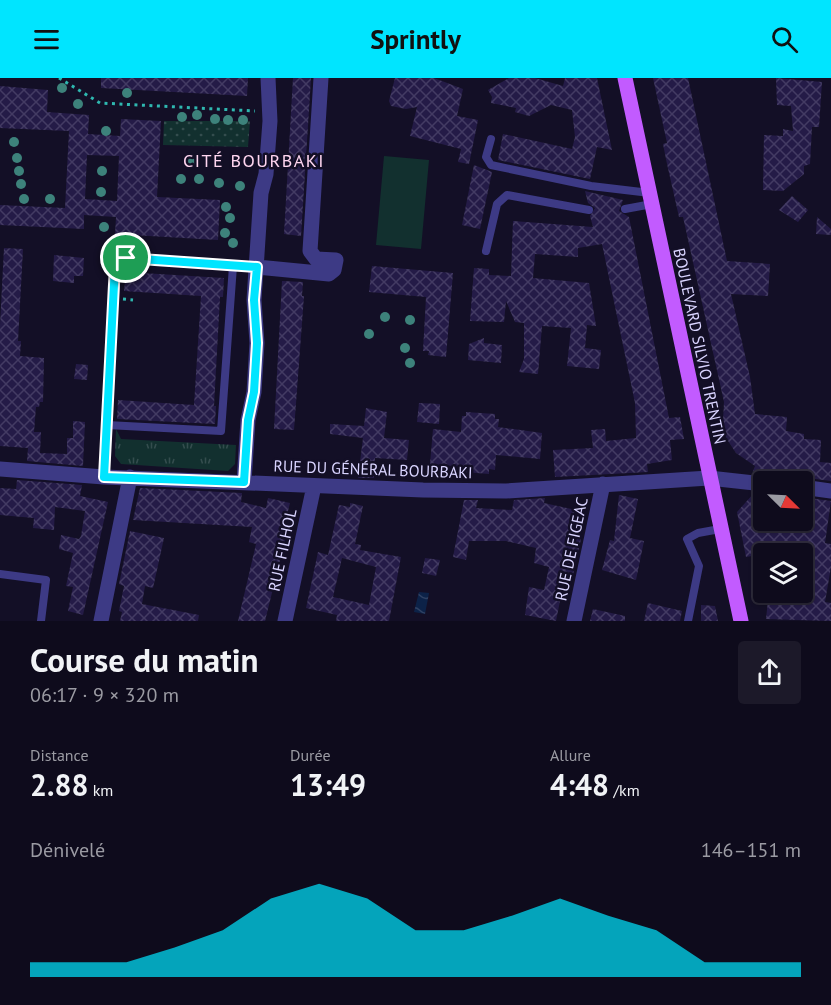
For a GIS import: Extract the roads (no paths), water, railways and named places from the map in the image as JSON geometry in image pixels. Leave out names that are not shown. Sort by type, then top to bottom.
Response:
[{"type":"main road","name":"BOULEVARD SILVIO TRENTIN","points":[[625,78],[741,621]]},
{"type":"street","points":[[244,482],[257,343],[254,300],[269,112],[268,78]]},
{"type":"street","points":[[257,267],[329,274],[334,270],[336,260],[316,260],[310,251],[321,78]]},
{"type":"street","name":"RUE DU GÉNÉRAL BOURBAKI","points":[[0,469],[104,477],[506,491],[709,478],[753,483]]},
{"type":"street","points":[[101,621],[130,477]]},
{"type":"street","name":"RUE DE FIGEAC","points":[[574,621],[603,484]]},
{"type":"street","name":"RUE FILHOL","points":[[285,621],[314,486]]},
{"type":"street","points":[[813,489],[831,491]]},
{"type":"lane","points":[[491,139],[486,158],[491,165],[651,199]]},
{"type":"lane","points":[[486,251],[497,204],[507,195],[589,210]]},
{"type":"lane","points":[[625,209],[651,199]]},
{"type":"lane","points":[[233,266],[221,432],[107,425],[115,265],[118,259],[257,267]]},
{"type":"lane","points":[[688,621],[699,566],[687,539],[698,533],[720,529]]},
{"type":"lane","points":[[0,574],[46,580],[40,621]]},
{"type":"water","points":[[419,592],[429,593],[425,614],[414,612]]},
{"type":"district","name":"CITÉ BOURBAKI","points":[[254,160]]}]
